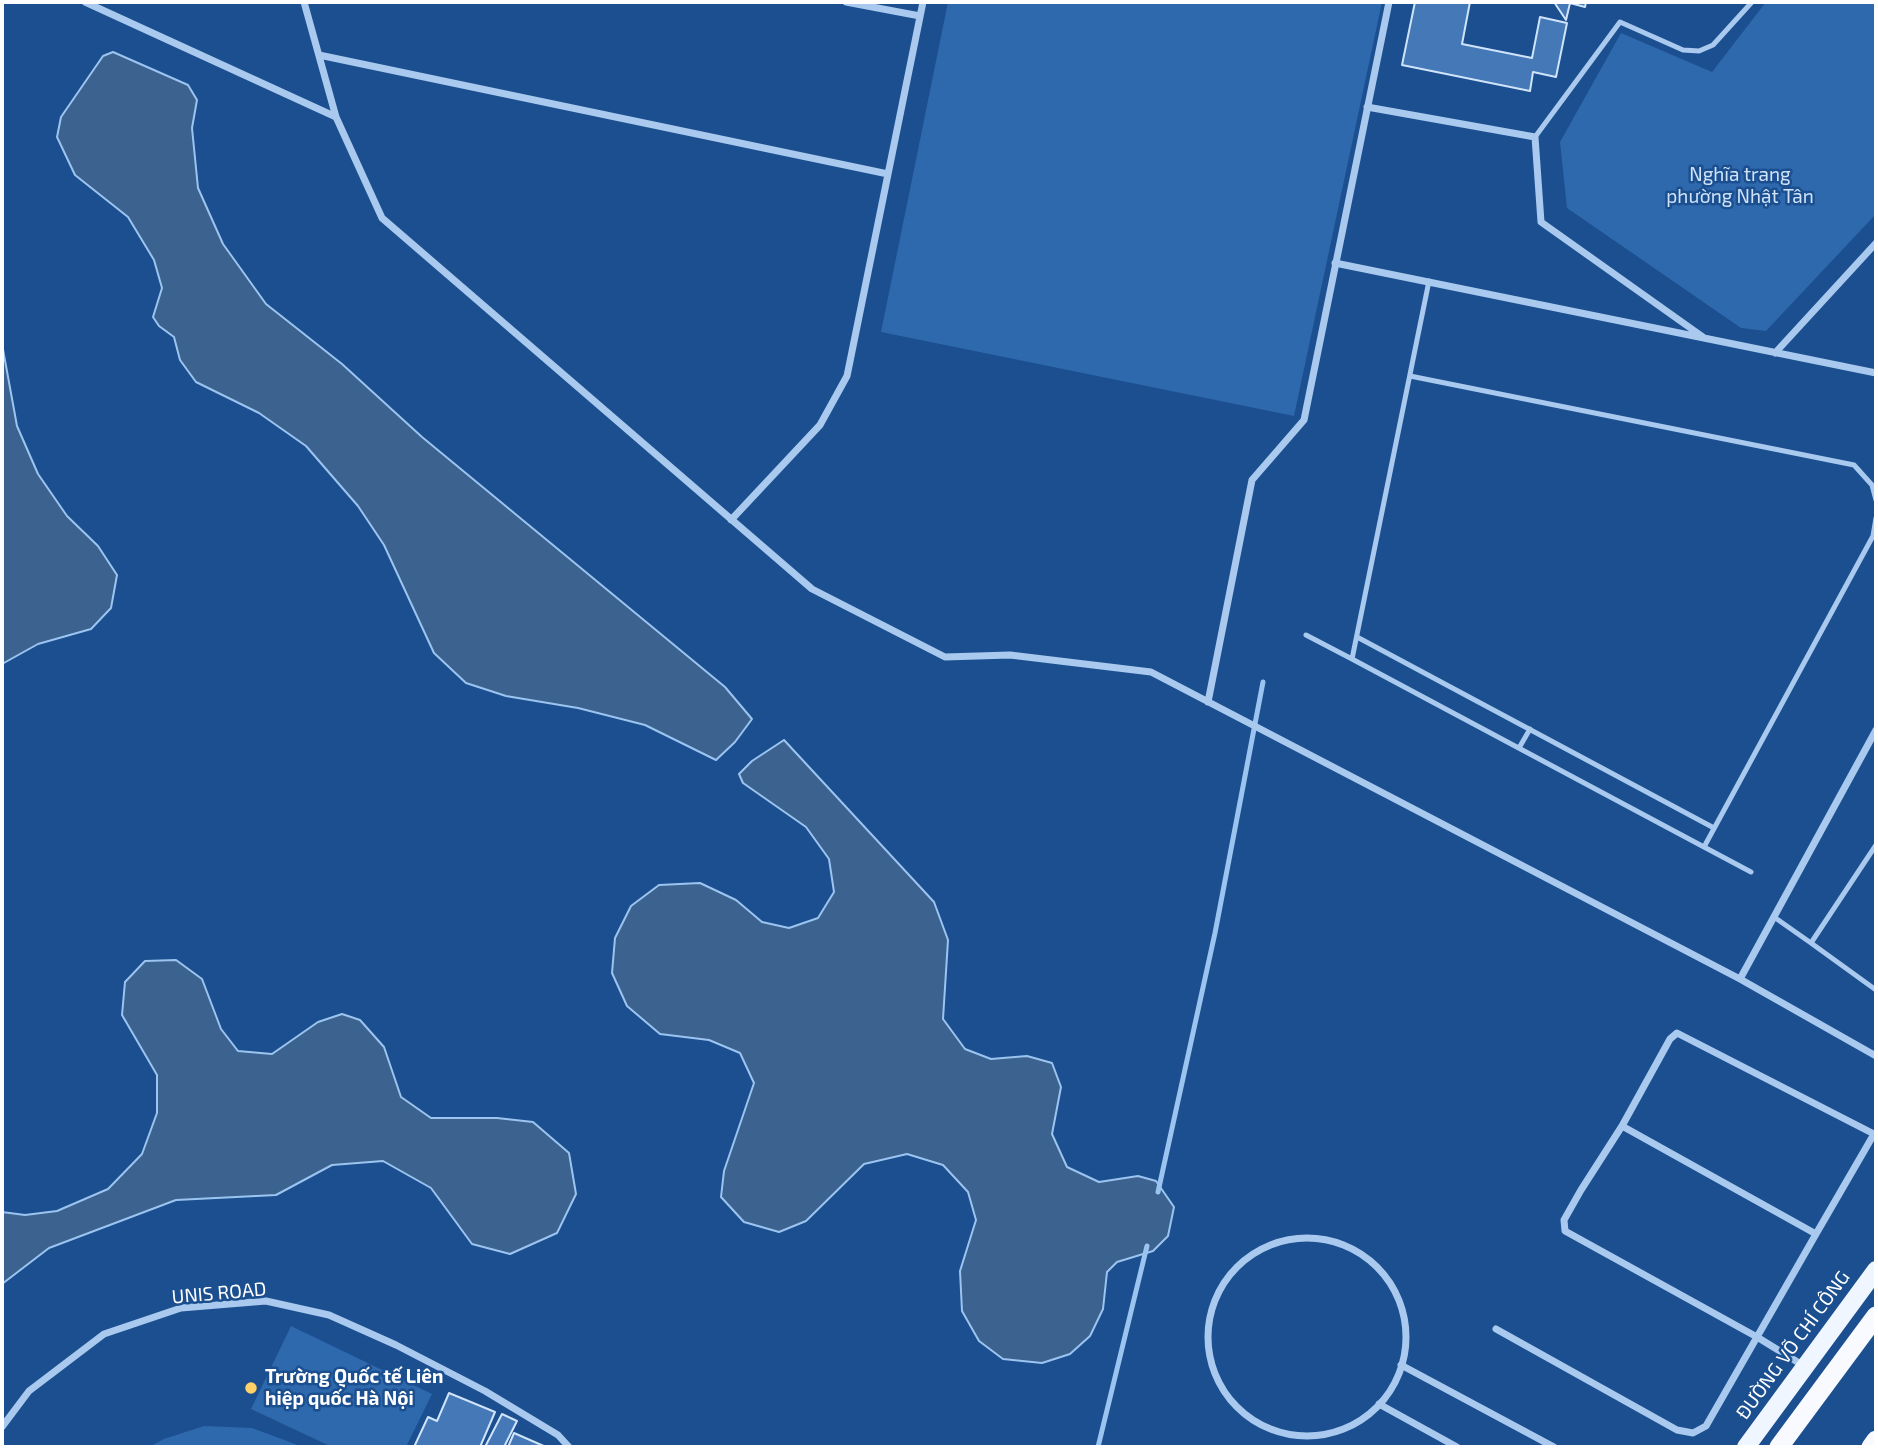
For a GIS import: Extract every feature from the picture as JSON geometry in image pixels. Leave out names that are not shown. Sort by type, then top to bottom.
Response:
[{"type":"highway","points":[[1779,1447],[1876,1316]]},
{"type":"highway","points":[[1871,1447],[1876,1440]]},
{"type":"main road","name":"ĐƯỜNG VÕ CHÍ CÔNG","points":[[1746,1447],[1876,1270]]},
{"type":"street","points":[[85,2],[336,117]]},
{"type":"street","points":[[304,2],[336,117],[382,218],[811,589],[945,657],[1010,656],[1151,673],[1740,979],[1876,1056]]},
{"type":"street","points":[[846,2],[920,16]]},
{"type":"street","points":[[730,520],[820,425],[847,376],[923,2]]},
{"type":"street","points":[[1208,702],[1252,480],[1304,420],[1388,2]]},
{"type":"street","points":[[318,55],[888,174]]},
{"type":"street","points":[[1367,107],[1535,137],[1541,222],[1707,339]]},
{"type":"street","points":[[1775,353],[1876,243]]},
{"type":"street","points":[[1335,263],[1876,373]]},
{"type":"street","points":[[1740,979],[1876,730]]},
{"type":"street","points":[[1496,1329],[1678,1430],[1693,1433],[1706,1426],[1757,1337],[1816,1234],[1874,1134],[1677,1033],[1670,1038],[1622,1126],[1564,1220],[1565,1231],[1757,1337],[1804,1366]]},
{"type":"street","points":[[1622,1126],[1816,1234]]},
{"type":"street","points":[[1309,1237],[1342,1244],[1372,1261],[1393,1287],[1405,1319],[1405,1353],[1401,1365],[1394,1385],[1379,1404],[1349,1427],[1318,1435],[1287,1434],[1258,1423],[1233,1403],[1222,1386],[1208,1347],[1209,1315],[1222,1284],[1245,1259],[1275,1242],[1309,1237]]},
{"type":"street","name":"UNIS ROAD","points":[[2,1427],[29,1391],[104,1334],[181,1308],[266,1301],[329,1315],[396,1345],[485,1391],[558,1435],[569,1447]]},
{"type":"street","points":[[1401,1365],[1554,1447]]},
{"type":"street","points":[[1379,1404],[1457,1447]]},
{"type":"lane","points":[[1535,137],[1620,22],[1683,50],[1699,51],[1713,45],[1752,2]]},
{"type":"lane","points":[[1352,659],[1429,281]]},
{"type":"lane","points":[[1410,376],[1854,465],[1872,485],[1876,499]]},
{"type":"lane","points":[[1704,847],[1872,536],[1876,518]]},
{"type":"lane","points":[[1306,635],[1751,872]]},
{"type":"lane","points":[[1357,637],[1714,828]]},
{"type":"lane","points":[[1519,748],[1530,729]]},
{"type":"lane","points":[[1811,943],[1876,845]]},
{"type":"lane","points":[[1774,917],[1876,990]]},
{"type":"green space","points":[[948,2],[1382,2],[1294,416],[881,332]]},
{"type":"green space","name":"Nghĩa trang phường Nhật Tân","points":[[1766,2],[1876,2],[1876,214],[1766,331],[1741,328],[1567,208],[1560,142],[1621,33],[1712,72]]},
{"type":"green space","points":[[291,1326],[432,1394],[406,1447],[332,1447],[251,1409]]},
{"type":"green space","points":[[204,1426],[252,1428],[303,1447],[149,1447],[164,1439]]},
{"type":"shaded area","points":[[113,52],[188,85],[197,100],[192,128],[198,188],[223,244],[266,304],[342,364],[422,437],[725,687],[752,719],[735,742],[716,760],[645,725],[578,708],[506,696],[466,683],[434,653],[384,545],[358,506],[306,446],[259,413],[196,382],[180,360],[174,337],[159,326],[153,317],[162,288],[154,260],[128,217],[75,175],[57,137],[61,117],[103,56]]},
{"type":"shaded area","points":[[2,344],[17,426],[38,474],[67,516],[98,546],[117,575],[111,608],[91,629],[38,644],[2,664]]},
{"type":"shaded area","points":[[784,740],[934,902],[948,940],[943,1019],[965,1049],[991,1059],[1027,1056],[1052,1063],[1061,1087],[1052,1134],[1067,1167],[1099,1182],[1138,1176],[1156,1181],[1174,1207],[1168,1236],[1153,1251],[1117,1262],[1107,1272],[1103,1309],[1090,1336],[1070,1354],[1042,1363],[1003,1359],[979,1341],[962,1311],[960,1271],[976,1220],[968,1192],[943,1165],[907,1154],[864,1164],[806,1221],[779,1232],[744,1222],[721,1197],[724,1171],[754,1083],[740,1053],[709,1040],[660,1034],[627,1006],[612,973],[615,938],[631,906],[659,885],[700,883],[736,900],[762,922],[789,928],[818,918],[834,892],[829,859],[806,827],[743,783],[739,774],[752,761]]},
{"type":"shaded area","points":[[176,960],[202,979],[221,1029],[238,1051],[272,1054],[318,1022],[342,1014],[360,1020],[384,1047],[401,1097],[431,1118],[497,1118],[533,1122],[569,1153],[576,1194],[557,1233],[510,1254],[472,1244],[431,1188],[383,1161],[332,1165],[276,1195],[176,1200],[49,1248],[2,1284],[2,1212],[25,1215],[57,1211],[108,1189],[142,1154],[157,1113],[157,1075],[122,1015],[125,982],[145,961]]},
{"type":"building","points":[[1415,2],[1470,2],[1462,44],[1532,58],[1540,17],[1567,23],[1556,77],[1533,72],[1530,91],[1402,65]]},
{"type":"building","points":[[1554,2],[1586,2],[1585,7],[1570,3],[1566,20]]},
{"type":"building","points":[[449,1393],[495,1412],[480,1447],[414,1447],[428,1417],[437,1421]]},
{"type":"building","points":[[502,1414],[517,1421],[504,1447],[485,1447]]},
{"type":"building","points":[[514,1433],[546,1447],[508,1447]]},
{"type":"waterway","points":[[1158,1192],[1215,933],[1263,682]]},
{"type":"waterway","points":[[1098,1447],[1147,1246]]},
{"type":"place","name":"Trường Quốc tế Liên hiệp quốc Hà Nội","points":[[251,1388]]}]
